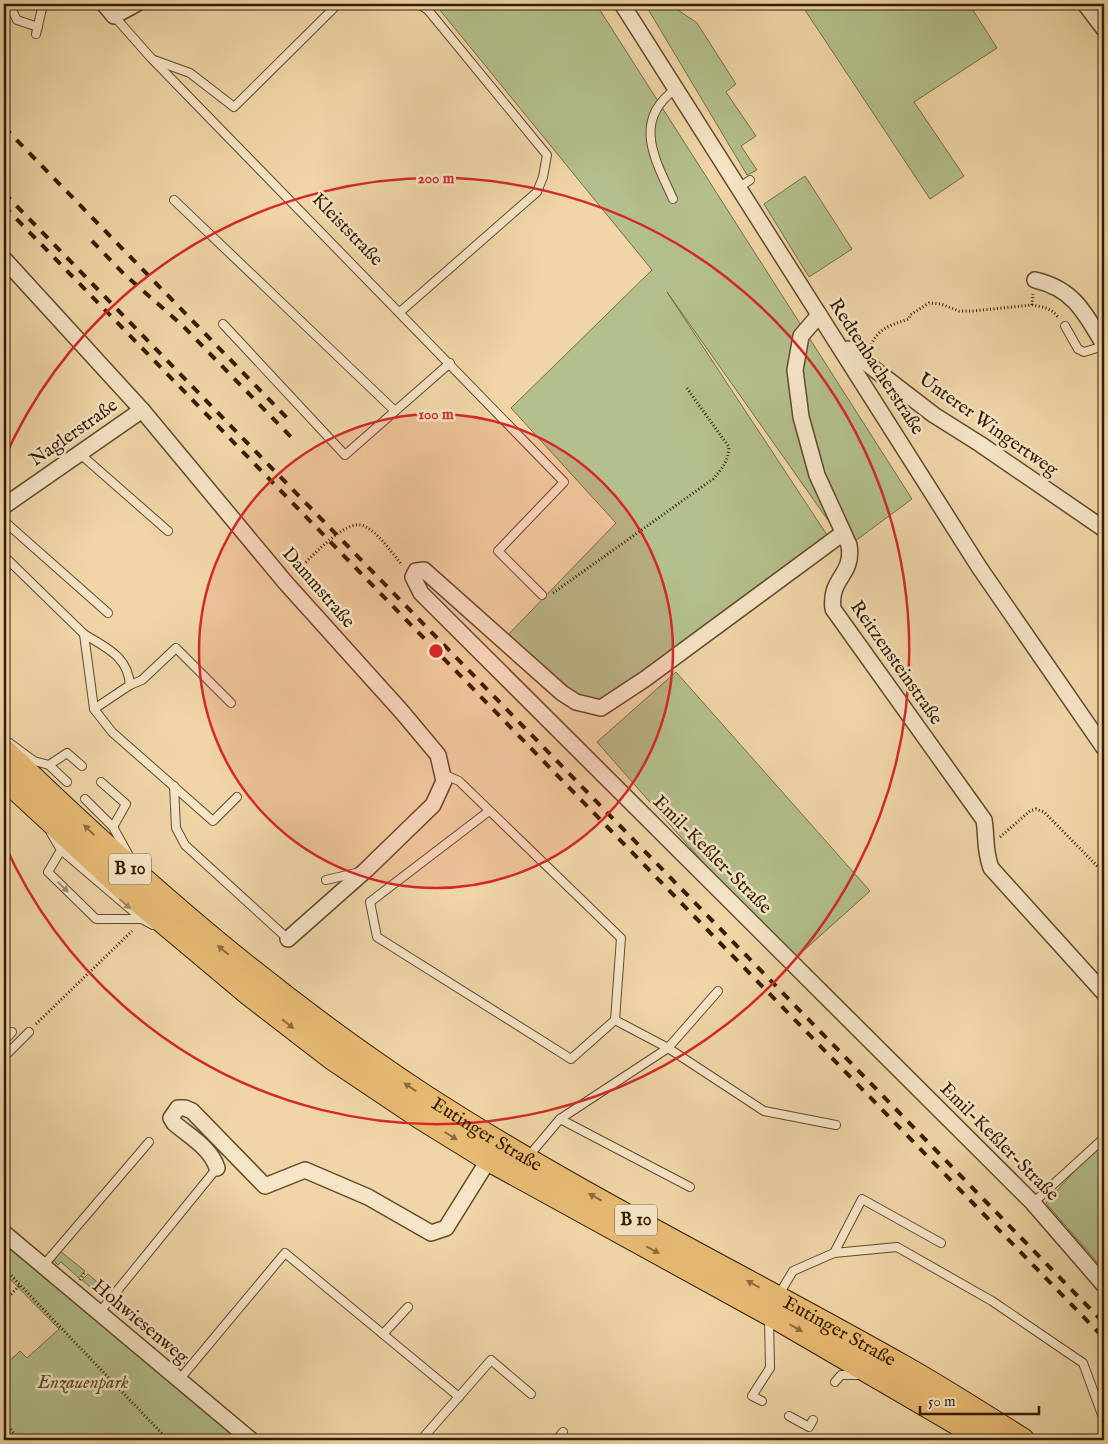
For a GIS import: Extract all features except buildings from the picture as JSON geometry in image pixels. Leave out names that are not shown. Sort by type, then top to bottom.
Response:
[{"type":"main road","name":"Eutinger Straße","points":[[4,751],[141,880],[261,981],[340,1040],[422,1095],[773,1305],[880,1376],[987,1440]]},
{"type":"main road","name":"Eutinger Straße","points":[[4,777],[125,889],[271,1011],[333,1058],[421,1117],[489,1159],[773,1305],[909,1370],[1022,1440]]},
{"type":"street","name":"Kleiststraße","points":[[104,4],[114,16]]},
{"type":"street","points":[[114,16],[136,4]]},
{"type":"street","name":"Redtenbacherstraße","points":[[622,4],[677,88],[745,184],[807,286],[819,315],[979,567],[1104,748]]},
{"type":"street","points":[[1085,4],[1104,28]]},
{"type":"street","name":"Dammstraße","points":[[4,259],[142,410],[285,582],[430,744],[438,756],[443,774]]},
{"type":"street","points":[[1035,280],[1054,284],[1070,297],[1087,316],[1104,346]]},
{"type":"street","name":"Reitzensteinstraße","points":[[819,315],[801,336],[795,370],[801,417],[817,475],[849,545],[851,556],[846,572],[837,582],[831,595],[833,609],[984,820],[987,836],[985,850],[991,868],[1104,993]]},
{"type":"street","name":"Unterer Wingertweg","points":[[830,330],[846,348],[934,415],[980,444],[1104,529]]},
{"type":"street","name":"Naglerstraße","points":[[4,506],[142,410]]},
{"type":"street","points":[[412,577],[416,571],[424,570],[562,693],[576,702],[601,708],[652,673],[843,533]]},
{"type":"street","name":"Emil-Keßler-Straße","points":[[412,577],[421,593],[975,1140],[1104,1286]]},
{"type":"street","points":[[288,938],[316,917],[434,805],[441,790],[443,774]]},
{"type":"street","points":[[217,1168],[214,1160],[205,1148],[174,1123],[171,1118],[178,1108],[192,1111],[265,1186],[305,1170],[368,1197],[431,1233],[446,1228],[489,1159]]},
{"type":"street","name":"Hohwiesenweg","points":[[7,1234],[42,1266],[251,1440]]},
{"type":"lane","points":[[9,4],[17,20],[37,31],[43,4]]},
{"type":"lane","points":[[152,60],[190,74],[234,107],[338,4]]},
{"type":"lane","points":[[400,312],[537,192],[543,177],[547,155],[428,10],[419,4]]},
{"type":"lane","name":"Kleiststraße","points":[[114,16],[152,60],[450,363],[564,482],[498,551],[542,595]]},
{"type":"lane","points":[[673,199],[658,167],[650,137],[652,118],[658,104],[677,88]]},
{"type":"lane","points":[[174,200],[395,411]]},
{"type":"lane","points":[[223,324],[344,455],[450,363]]},
{"type":"lane","points":[[1065,326],[1078,349],[1084,352],[1104,346]]},
{"type":"lane","points":[[79,453],[168,532]]},
{"type":"lane","points":[[4,521],[108,613]]},
{"type":"lane","points":[[4,556],[84,634],[121,658],[129,671],[130,684]]},
{"type":"lane","points":[[84,634],[94,709],[112,732],[213,822],[237,797]]},
{"type":"lane","points":[[94,709],[130,684],[142,680],[176,648],[231,702]]},
{"type":"lane","points":[[4,740],[34,762],[49,765],[67,782]]},
{"type":"lane","points":[[49,765],[67,753],[82,766]]},
{"type":"lane","points":[[443,774],[459,781],[621,938],[615,1020],[571,1059],[377,937],[370,902],[489,811]]},
{"type":"lane","points":[[101,782],[126,804],[113,827]]},
{"type":"lane","points":[[174,786],[176,828],[186,845],[288,938]]},
{"type":"lane","points":[[85,799],[113,827],[141,880]]},
{"type":"lane","points":[[33,804],[61,850],[142,919],[199,952]]},
{"type":"lane","points":[[61,850],[48,872],[96,919],[142,919]]},
{"type":"lane","points":[[326,880],[366,870]]},
{"type":"lane","points":[[527,1159],[560,1119],[668,1048],[718,991]]},
{"type":"lane","points":[[615,1020],[668,1048],[764,1111],[836,1125]]},
{"type":"lane","points":[[4,1041],[12,1032]]},
{"type":"lane","points":[[4,1057],[29,1032]]},
{"type":"lane","points":[[560,1119],[690,1187]]},
{"type":"lane","points":[[1032,1203],[1104,1138]]},
{"type":"lane","points":[[42,1266],[149,1142]]},
{"type":"lane","points":[[99,1313],[217,1168]]},
{"type":"lane","points":[[834,1253],[862,1198],[941,1243]]},
{"type":"lane","points":[[762,1401],[752,1396],[770,1368],[773,1305],[793,1271],[834,1253],[897,1247],[992,1300],[1083,1362],[1104,1420]]},
{"type":"lane","points":[[179,1380],[285,1253],[459,1397]]},
{"type":"lane","points":[[383,1334],[408,1307]]},
{"type":"lane","points":[[421,1440],[491,1360],[532,1394]]},
{"type":"lane","points":[[770,1368],[778,1373]]},
{"type":"lane","points":[[835,1382],[842,1375],[880,1376]]},
{"type":"lane","points":[[789,1416],[809,1427],[813,1420]]},
{"type":"lane","points":[[556,1440],[563,1432]]},
{"type":"path","points":[[872,368],[869,350],[874,338],[885,327],[909,319],[910,315],[929,303],[941,304],[959,311],[1032,305],[1052,310],[1065,326]]},
{"type":"path","points":[[542,595],[554,593],[713,479],[722,469],[728,458],[729,446],[686,387]]},
{"type":"path","points":[[285,582],[342,529],[356,524],[368,528],[412,577]]},
{"type":"path","points":[[985,850],[1036,809],[1044,812],[1104,873]]},
{"type":"path","points":[[29,1032],[126,936]]},
{"type":"path","points":[[4,1268],[168,1440]]},
{"type":"path","points":[[4,1302],[20,1285]]},
{"type":"path","points":[[4,1421],[19,1440]]},
{"type":"green space","points":[[435,4],[596,4],[912,499],[847,547],[667,292],[829,538],[601,708],[576,702],[502,641],[616,523],[511,408],[652,270]]},
{"type":"green space","points":[[645,4],[669,4],[697,23],[736,84],[726,92],[756,136],[741,146],[757,170],[747,175]]},
{"type":"green space","points":[[801,4],[969,4],[997,48],[914,102],[964,176],[930,199]]},
{"type":"green space","points":[[805,176],[852,249],[809,277],[764,204]]},
{"type":"green space","points":[[676,672],[870,891],[791,962],[597,742]]},
{"type":"green space","points":[[1104,1138],[1104,1270],[1046,1203]]},
{"type":"green space","name":"Enzauenpark","points":[[4,1242],[242,1440],[4,1440],[4,1366],[20,1351],[27,1358],[59,1329],[4,1273]]},
{"type":"green space","points":[[60,1251],[85,1271],[79,1278],[61,1262],[58,1265],[54,1261]]},
{"type":"green space","points":[[88,1274],[110,1293],[102,1297],[82,1280]]},
{"type":"green space","points":[[120,1292],[124,1294],[120,1301],[162,1344],[185,1363],[181,1365],[115,1303]]},
{"type":"railway","points":[[4,127],[291,422]]},
{"type":"railway","points":[[4,193],[1104,1323]]},
{"type":"railway","points":[[4,206],[1104,1338]]},
{"type":"railway","points":[[92,241],[124,274],[182,325],[293,439]]}]
